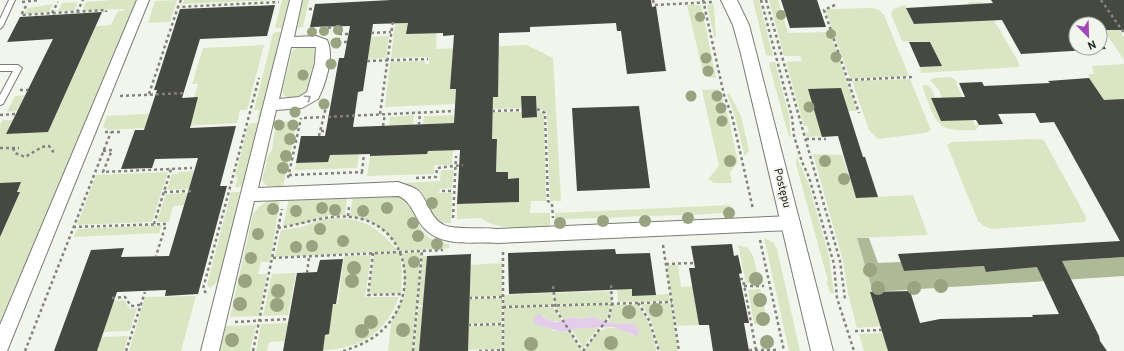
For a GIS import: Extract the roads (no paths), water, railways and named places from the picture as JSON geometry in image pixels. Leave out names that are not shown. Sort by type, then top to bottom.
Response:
[{"type":"street","points":[[0,346],[143,0]]},
{"type":"street","points":[[210,351],[296,0]]},
{"type":"street","name":"Postępu","points":[[741,0],[741,25],[792,223],[822,349]]},
{"type":"street","name":"Postępu","points":[[722,1],[741,25]]},
{"type":"street","points":[[271,105],[302,102],[314,95],[316,88],[323,50],[322,44],[316,41],[286,42]]},
{"type":"street","points":[[248,195],[398,189],[411,194],[429,223],[439,231],[452,235],[479,234],[504,236],[792,223]]},
{"type":"lane","points":[[0,26],[14,2]]},
{"type":"lane","points":[[0,68],[18,68],[0,102]]}]
